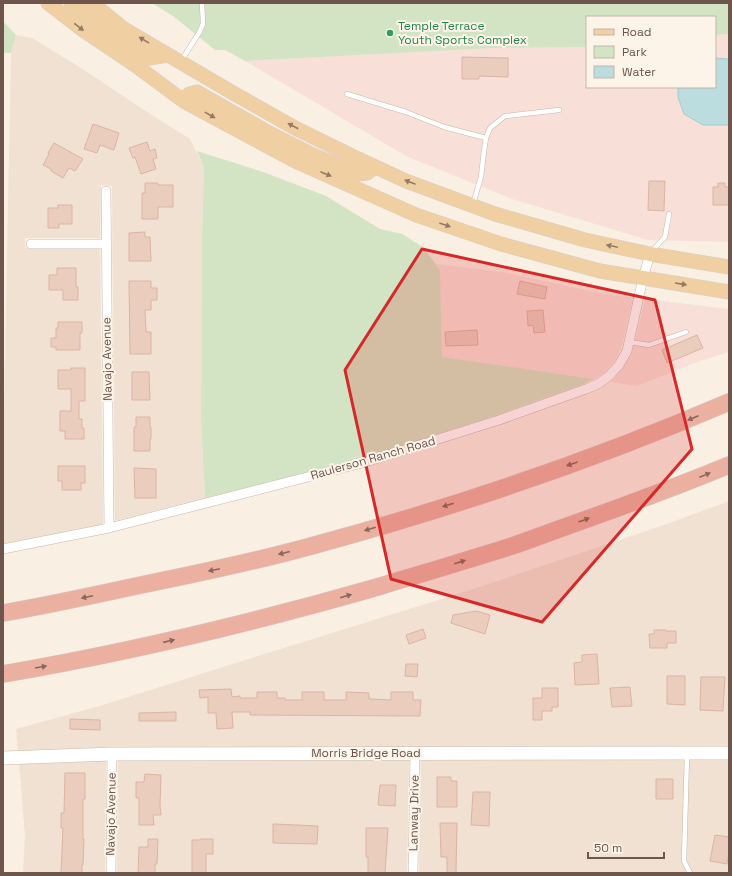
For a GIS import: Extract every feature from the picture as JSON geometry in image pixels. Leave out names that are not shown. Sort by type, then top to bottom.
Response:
[{"type":"highway","points":[[3,613],[224,568],[331,541],[481,495],[586,459],[686,421],[729,402]]},
{"type":"highway","points":[[3,674],[92,658],[160,643],[309,606],[513,545],[640,500],[729,465]]},
{"type":"main road","points":[[48,3],[83,30],[135,65],[185,102],[295,161],[416,215],[501,244],[600,271],[729,292]]},
{"type":"main road","points":[[71,3],[144,57],[149,58],[168,55]]},
{"type":"main road","points":[[92,3],[124,29],[233,94],[295,128],[375,167],[406,180],[495,214],[585,240],[650,254],[729,267]]},
{"type":"main road","points":[[185,102],[189,94],[197,92],[271,134],[313,155],[358,174],[367,173],[375,167]]},
{"type":"street","name":"Navajo Avenue","points":[[106,191],[109,528]]},
{"type":"street","points":[[31,244],[106,244]]},
{"type":"street","name":"Raulerson Ranch Road","points":[[3,549],[109,528],[362,464],[499,420],[598,384],[610,376],[619,365],[627,351],[643,278],[650,254]]},
{"type":"street","name":"Lanway Drive","points":[[413,873],[415,753]]},
{"type":"street","name":"Morris Bridge Road","points":[[3,758],[112,754],[729,753]]},
{"type":"street","name":"Navajo Avenue","points":[[111,873],[112,754]]},
{"type":"lane","points":[[180,62],[199,33],[203,24],[202,3]]},
{"type":"lane","points":[[347,94],[406,112],[444,127],[486,138]]},
{"type":"lane","points":[[473,206],[481,177],[486,138],[490,128],[505,116],[559,110]]},
{"type":"lane","points":[[650,254],[664,237],[669,214]]},
{"type":"lane","points":[[628,342],[649,345],[686,332]]},
{"type":"lane","points":[[687,753],[684,861],[690,873]]},
{"type":"highlighted area","points":[[422,249],[655,300],[692,449],[542,622],[391,579],[345,370]]},
{"type":"shaded area","points":[[729,34],[729,59],[716,58],[716,35]]},
{"type":"shaded area","points":[[16,35],[32,38],[190,139],[204,167],[201,418],[205,498],[115,521],[112,186],[101,185],[100,238],[25,238],[25,248],[100,249],[103,524],[3,544],[3,467],[11,53]]},
{"type":"shaded area","points":[[586,42],[586,88],[678,88],[678,97],[703,125],[729,125],[729,242],[648,240],[512,199],[406,156],[245,61]]},
{"type":"shaded area","points":[[436,264],[503,272],[600,293],[633,298],[621,349],[614,362],[605,372],[594,379],[441,357],[440,270]]},
{"type":"shaded area","points":[[645,299],[729,309],[729,352],[700,361],[637,386],[610,382],[623,368],[632,353]]},
{"type":"shaded area","points":[[729,501],[729,748],[18,752],[16,729],[103,705],[480,587],[664,525]]},
{"type":"shaded area","points":[[409,758],[407,873],[117,873],[118,759]]},
{"type":"shaded area","points":[[421,758],[729,758],[729,873],[419,873]]},
{"type":"shaded area","points":[[106,759],[105,873],[23,873],[25,836],[19,762]]},
{"type":"green space","name":"Temple Terrace Youth Sports Complex","points":[[152,3],[729,3],[729,34],[716,35],[716,16],[586,16],[586,47],[491,48],[245,61],[225,50],[215,50],[173,16]]},
{"type":"green space","points":[[3,21],[16,35],[11,53],[3,53]]},
{"type":"green space","points":[[197,151],[263,172],[326,196],[380,229],[402,234],[424,248],[440,270],[442,357],[594,379],[584,384],[497,415],[361,459],[205,498],[201,418],[204,167]]},
{"type":"water","points":[[716,58],[729,59],[729,125],[703,125],[684,114],[678,97],[678,88],[716,88]]},
{"type":"building","points":[[462,57],[508,58],[508,77],[479,76],[479,79],[462,79]]},
{"type":"building","points":[[93,124],[119,133],[114,150],[100,145],[97,153],[84,149]]},
{"type":"building","points":[[147,142],[150,151],[155,149],[157,158],[153,159],[156,169],[141,174],[135,157],[133,158],[129,148]]},
{"type":"building","points":[[54,143],[83,159],[75,171],[69,168],[63,178],[43,165]]},
{"type":"building","points":[[649,181],[665,181],[664,211],[648,210]]},
{"type":"building","points":[[145,183],[173,185],[173,207],[158,207],[158,219],[142,219],[142,193],[145,193]]},
{"type":"building","points":[[718,183],[725,183],[725,187],[729,187],[729,205],[713,205],[713,187],[718,187]]},
{"type":"building","points":[[58,205],[72,205],[72,224],[59,224],[59,228],[48,228],[48,208],[58,208]]},
{"type":"building","points":[[145,232],[145,237],[150,237],[151,261],[129,261],[129,233]]},
{"type":"building","points":[[57,268],[76,268],[78,300],[63,300],[63,290],[49,290],[49,275],[57,275]]},
{"type":"building","points":[[129,281],[151,281],[151,288],[157,288],[157,300],[151,300],[151,310],[145,310],[146,332],[151,332],[151,354],[130,354]]},
{"type":"building","points":[[520,281],[547,287],[545,299],[517,294]]},
{"type":"building","points":[[543,310],[545,332],[534,333],[533,325],[528,326],[527,311]]},
{"type":"building","points":[[58,322],[82,322],[82,333],[80,333],[80,350],[56,350],[56,347],[51,347],[51,338],[56,338],[56,328],[58,328]]},
{"type":"building","points":[[477,330],[478,345],[446,346],[445,332]]},
{"type":"building","points":[[697,335],[703,348],[667,363],[662,350]]},
{"type":"building","points":[[71,368],[85,368],[85,401],[79,401],[79,419],[82,419],[84,439],[65,439],[65,431],[60,431],[60,411],[71,411],[71,389],[58,389],[58,370],[71,370]]},
{"type":"building","points":[[132,372],[149,372],[150,400],[132,400]]},
{"type":"building","points":[[136,417],[150,417],[150,451],[134,451],[134,427],[136,427]]},
{"type":"building","points":[[58,466],[85,466],[85,483],[81,483],[81,490],[62,490],[62,481],[58,481]]},
{"type":"building","points":[[134,468],[156,469],[156,498],[135,498]]},
{"type":"building","points":[[476,611],[490,615],[485,634],[451,623],[453,615]]},
{"type":"building","points":[[423,629],[426,638],[409,644],[406,635]]},
{"type":"building","points":[[654,630],[676,631],[676,643],[667,643],[667,648],[650,648],[649,634],[654,634]]},
{"type":"building","points":[[597,654],[599,684],[575,685],[574,663],[582,662],[582,655]]},
{"type":"building","points":[[406,664],[418,664],[417,677],[405,676]]},
{"type":"building","points":[[667,676],[685,676],[685,705],[667,704]]},
{"type":"building","points":[[701,677],[725,677],[723,711],[700,710]]},
{"type":"building","points":[[630,687],[632,706],[612,707],[610,688]]},
{"type":"building","points":[[542,688],[558,688],[558,707],[552,707],[552,711],[542,711],[542,720],[533,720],[533,698],[542,698]]},
{"type":"building","points":[[231,689],[232,697],[240,696],[240,698],[257,698],[257,692],[277,692],[277,698],[285,698],[285,700],[302,700],[302,692],[324,692],[324,700],[346,700],[346,692],[369,693],[369,699],[391,700],[391,692],[413,692],[413,700],[421,700],[420,716],[250,715],[250,712],[232,712],[233,728],[217,729],[216,713],[208,713],[208,697],[200,698],[199,690]]},
{"type":"building","points":[[176,712],[176,721],[139,721],[139,713]]},
{"type":"building","points":[[70,719],[100,720],[100,730],[70,729]]},
{"type":"building","points":[[65,773],[85,773],[85,799],[83,799],[84,839],[82,873],[61,873],[63,828],[61,828],[61,813],[64,813]]},
{"type":"building","points":[[145,774],[161,775],[161,815],[153,815],[154,825],[139,825],[139,798],[136,798],[136,782],[144,782]]},
{"type":"building","points":[[437,777],[451,777],[451,781],[457,781],[457,807],[437,807]]},
{"type":"building","points":[[656,779],[673,779],[673,799],[656,799]]},
{"type":"building","points":[[380,785],[396,785],[395,806],[378,805]]},
{"type":"building","points":[[473,792],[490,792],[489,826],[471,825]]},
{"type":"building","points":[[440,823],[457,823],[456,873],[447,873],[447,857],[441,857]]},
{"type":"building","points":[[273,824],[318,826],[317,844],[273,843]]},
{"type":"building","points":[[366,828],[388,828],[385,873],[368,873],[368,857],[366,857]]},
{"type":"building","points":[[715,835],[729,837],[727,864],[710,861]]},
{"type":"building","points":[[148,839],[158,839],[157,864],[155,864],[155,873],[138,873],[139,847],[148,847]]},
{"type":"building","points":[[213,839],[213,854],[206,854],[206,873],[192,873],[192,840]]},
{"type":"place","name":"Temple Terrace Youth Sports Complex","points":[[390,33]]}]
